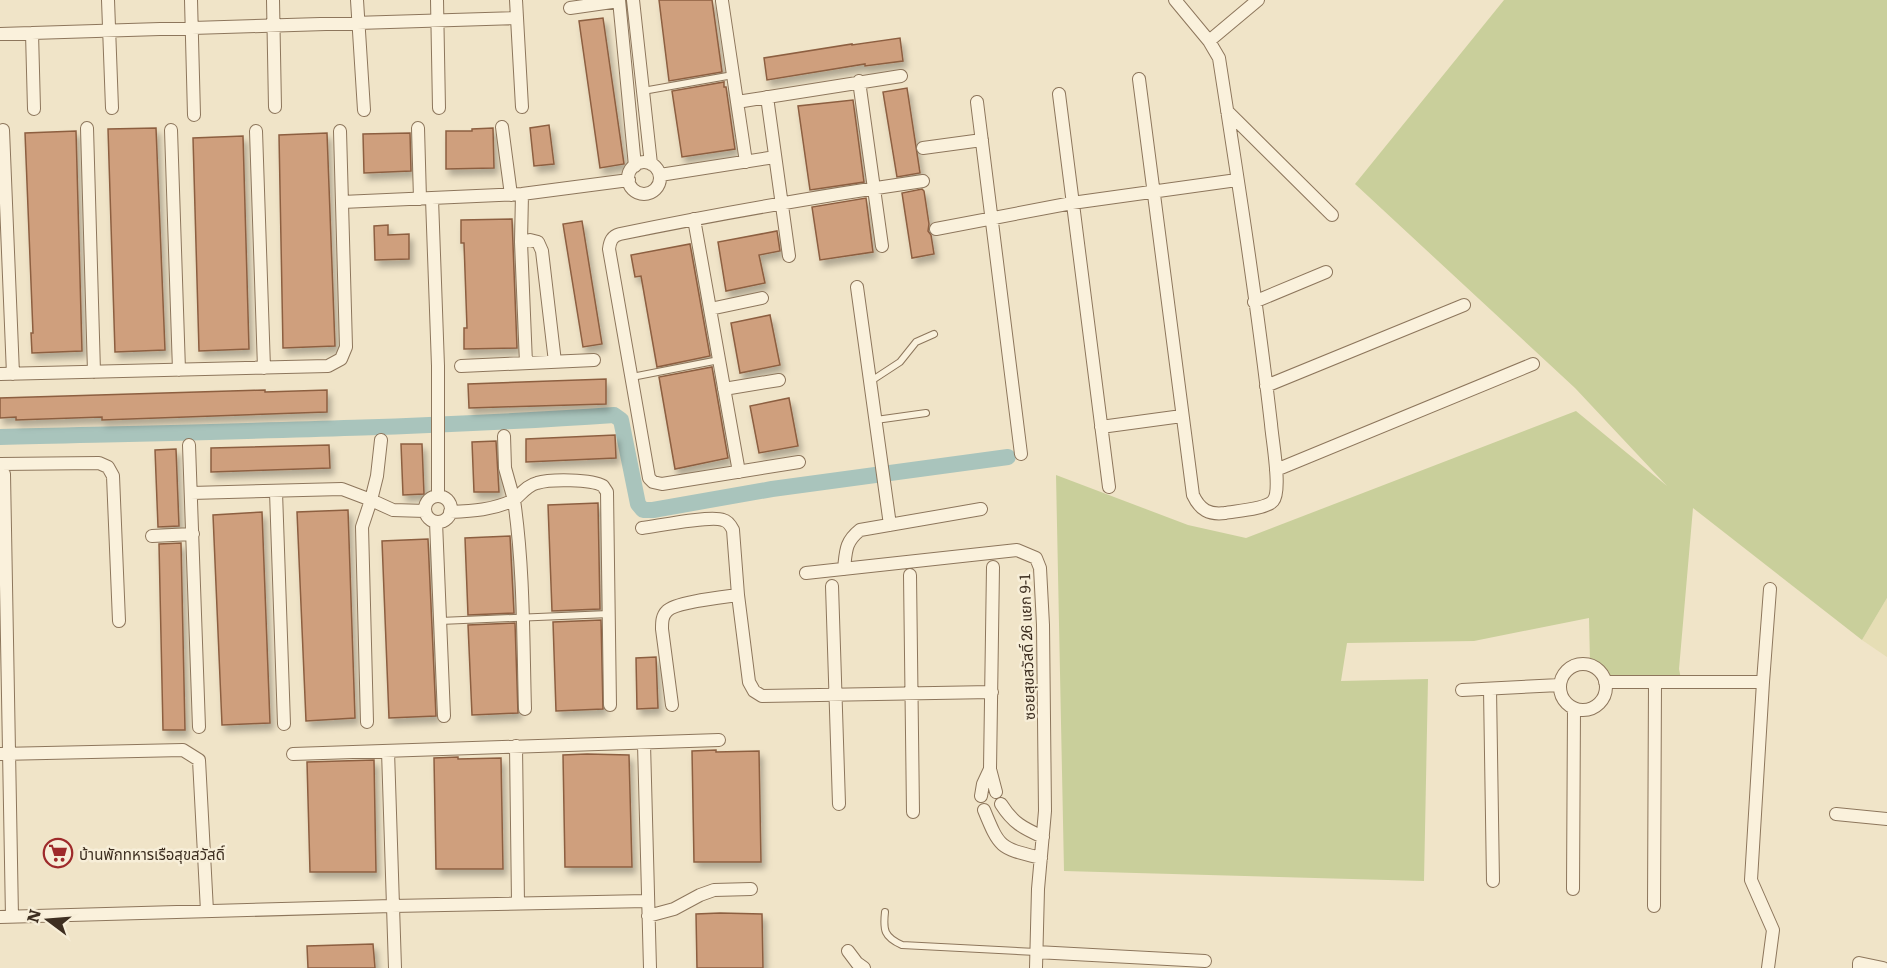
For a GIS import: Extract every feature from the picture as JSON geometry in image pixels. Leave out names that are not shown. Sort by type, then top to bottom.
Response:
[{"type":"street","points":[[108,0],[112,108]]},
{"type":"street","points":[[191,0],[194,115]]},
{"type":"street","points":[[273,0],[275,107]]},
{"type":"street","points":[[357,0],[364,110]]},
{"type":"street","points":[[437,0],[439,108]]},
{"type":"street","points":[[516,0],[522,107]]},
{"type":"street","points":[[570,8],[619,0],[635,166]]},
{"type":"street","points":[[633,0],[651,164]]},
{"type":"street","points":[[722,0],[746,162]]},
{"type":"street","points":[[1139,79],[1193,495],[1199,507],[1216,514],[1266,506],[1273,502],[1276,495],[1276,470],[1237,180],[1218,58],[1209,41],[1175,0]]},
{"type":"street","points":[[1209,41],[1258,0]]},
{"type":"street","points":[[0,34],[516,18]]},
{"type":"street","points":[[32,33],[34,109]]},
{"type":"street","points":[[737,102],[900,76]]},
{"type":"street","points":[[859,81],[882,246]]},
{"type":"street","points":[[1059,94],[1109,487]]},
{"type":"street","points":[[767,97],[789,256]]},
{"type":"street","points":[[977,102],[1022,454]]},
{"type":"street","points":[[1227,111],[1332,215]]},
{"type":"street","points":[[502,127],[516,195],[521,242],[526,363]]},
{"type":"street","points":[[87,128],[94,372]]},
{"type":"street","points":[[418,128],[426,199],[438,366],[438,496]]},
{"type":"street","points":[[3,130],[6,374],[328,366],[341,359],[346,347],[340,131]]},
{"type":"street","points":[[171,130],[179,370]]},
{"type":"street","points":[[256,130],[264,368]]},
{"type":"street","points":[[923,148],[982,140]]},
{"type":"street","points":[[660,175],[775,157]]},
{"type":"street","points":[[641,163],[651,164],[657,169],[660,175],[657,187],[646,194],[635,192],[629,180],[631,170],[635,166],[641,163]]},
{"type":"street","points":[[342,202],[516,195],[629,180]]},
{"type":"street","points":[[799,462],[662,484],[653,482],[646,473],[609,249],[610,241],[614,236],[620,234],[694,219],[782,202],[923,180]]},
{"type":"street","points":[[936,229],[1072,203],[1237,180]]},
{"type":"street","points":[[694,219],[739,472]]},
{"type":"street","points":[[521,242],[530,240],[538,242],[542,251],[555,362]]},
{"type":"street","points":[[1254,302],[1326,272]]},
{"type":"street","points":[[857,287],[890,525]]},
{"type":"street","points":[[710,309],[762,298]]},
{"type":"street","points":[[1266,386],[1464,305]]},
{"type":"street","points":[[461,366],[594,360]]},
{"type":"street","points":[[1276,470],[1533,364]]},
{"type":"street","points":[[724,389],[779,380]]},
{"type":"street","points":[[1101,427],[1182,416]]},
{"type":"street","points":[[504,436],[505,468],[518,525],[525,709]]},
{"type":"street","points":[[367,722],[362,527],[377,476],[381,440]]},
{"type":"street","points":[[189,445],[199,728]]},
{"type":"street","points":[[0,464],[99,464],[108,467],[113,476],[119,621]]},
{"type":"street","points":[[0,469],[4,474],[6,917],[648,901]]},
{"type":"street","points":[[450,512],[499,507],[514,500],[538,482],[588,481],[603,486],[607,492],[610,705]]},
{"type":"street","points":[[191,493],[342,489],[393,510],[425,511]]},
{"type":"street","points":[[276,492],[284,724]]},
{"type":"street","points":[[438,496],[450,502],[449,517],[445,521],[436,522],[429,519],[425,511],[429,499],[438,496]]},
{"type":"street","points":[[844,569],[847,547],[851,538],[860,530],[981,509]]},
{"type":"street","points":[[642,528],[723,519],[733,530],[738,595],[749,682],[754,692],[762,696],[992,692]]},
{"type":"street","points":[[436,522],[444,716]]},
{"type":"street","points":[[152,536],[193,534]]},
{"type":"street","name":"ซอยสุขสวัสดิ์ 26 แยก 9-1","points":[[806,573],[1017,550],[1036,558],[1040,568],[1045,811],[1036,968]]},
{"type":"street","points":[[993,567],[990,769],[996,792]]},
{"type":"street","points":[[910,575],[912,812]]},
{"type":"street","points":[[832,586],[839,804]]},
{"type":"street","points":[[1768,968],[1773,930],[1750,880],[1770,589]]},
{"type":"street","points":[[672,705],[662,629],[663,617],[668,609],[678,605],[738,595]]},
{"type":"street","points":[[1578,664],[1585,664],[1598,669],[1605,682],[1605,689],[1600,702],[1588,709],[1574,708],[1563,699],[1560,685],[1565,672],[1578,664]]},
{"type":"street","points":[[1605,682],[1763,682]]},
{"type":"street","points":[[1654,906],[1655,682]]},
{"type":"street","points":[[1462,690],[1560,685]]},
{"type":"street","points":[[1490,689],[1494,881]]},
{"type":"street","points":[[1573,889],[1574,708]]},
{"type":"street","points":[[293,754],[719,740]]},
{"type":"street","points":[[644,744],[650,968]]},
{"type":"street","points":[[516,746],[518,903]]},
{"type":"street","points":[[5,754],[183,750],[199,760],[207,911]]},
{"type":"street","points":[[388,751],[395,968]]},
{"type":"street","points":[[981,796],[983,784],[990,769]]},
{"type":"street","points":[[1001,804],[1009,817],[1022,827],[1043,837]]},
{"type":"street","points":[[984,810],[996,838],[1004,848],[1041,858]]},
{"type":"street","points":[[1836,814],[1887,819]]},
{"type":"street","points":[[992,828],[1009,817]]},
{"type":"street","points":[[648,916],[674,909],[714,890],[751,889]]},
{"type":"street","points":[[848,951],[864,968]]},
{"type":"street","points":[[1036,952],[1205,961]]},
{"type":"street","points":[[1859,968],[1859,963],[1883,968]]},
{"type":"lane","points":[[642,92],[733,75]]},
{"type":"lane","points":[[870,381],[900,362],[916,342],[934,334]]},
{"type":"lane","points":[[631,377],[719,360]]},
{"type":"lane","points":[[876,420],[926,413]]},
{"type":"lane","points":[[440,621],[609,614]]},
{"type":"lane","points":[[885,912],[883,927],[886,934],[892,941],[902,945],[1036,952]]},
{"type":"shaded area","points":[[1887,598],[1887,657],[1862,640]]},
{"type":"green space","points":[[1504,0],[1887,0],[1887,598],[1862,640],[1693,508],[1679,669],[1681,679],[1609,677],[1590,662],[1589,618],[1474,641],[1347,643],[1341,681],[1428,679],[1424,881],[1064,871],[1056,475],[1188,525],[1246,538],[1576,411],[1667,486],[1575,388],[1355,184]]},
{"type":"building","points":[[659,0],[712,0],[722,72],[669,81]]},
{"type":"building","points":[[603,18],[624,164],[600,168],[579,21]]},
{"type":"building","points":[[900,38],[903,61],[865,66],[865,64],[767,80],[764,58]]},
{"type":"building","points":[[724,82],[735,149],[682,157],[672,91]]},
{"type":"building","points":[[907,88],[920,173],[897,177],[883,92]]},
{"type":"building","points":[[853,100],[864,182],[810,190],[798,106]]},
{"type":"building","points":[[549,125],[554,164],[534,166],[530,128]]},
{"type":"building","points":[[156,128],[165,350],[115,352],[108,129]]},
{"type":"building","points":[[493,128],[494,168],[446,169],[446,131]]},
{"type":"building","points":[[76,131],[82,351],[32,353],[25,133]]},
{"type":"building","points":[[327,133],[335,346],[283,348],[279,135]]},
{"type":"building","points":[[410,133],[411,171],[364,173],[363,134]]},
{"type":"building","points":[[243,136],[249,349],[199,351],[193,138]]},
{"type":"building","points":[[922,189],[934,254],[912,258],[902,193]]},
{"type":"building","points":[[866,198],[873,252],[820,260],[812,207]]},
{"type":"building","points":[[512,219],[517,348],[464,349],[464,328],[467,328],[461,220]]},
{"type":"building","points":[[582,221],[602,344],[583,347],[563,224]]},
{"type":"building","points":[[388,225],[388,235],[409,234],[409,259],[375,260],[374,226]]},
{"type":"building","points":[[777,231],[780,251],[759,255],[765,283],[726,291],[718,242]]},
{"type":"building","points":[[690,244],[710,356],[657,367],[641,276],[635,277],[631,255]]},
{"type":"building","points":[[770,315],[780,365],[740,373],[731,323]]},
{"type":"building","points":[[712,367],[728,458],[675,469],[659,377]]},
{"type":"building","points":[[606,379],[606,404],[469,408],[468,384]]},
{"type":"building","points":[[265,390],[265,392],[327,390],[327,412],[102,420],[102,417],[16,420],[16,417],[0,418],[0,398]]},
{"type":"building","points":[[789,398],[798,446],[759,453],[750,406]]},
{"type":"building","points":[[615,435],[616,458],[526,462],[526,439]]},
{"type":"building","points":[[496,441],[499,492],[474,492],[472,442]]},
{"type":"building","points":[[401,444],[422,444],[424,494],[403,495]]},
{"type":"building","points":[[329,445],[330,468],[211,472],[211,448]]},
{"type":"building","points":[[176,449],[179,526],[158,527],[155,450]]},
{"type":"building","points":[[598,503],[600,609],[552,611],[548,505]]},
{"type":"building","points":[[348,510],[355,718],[306,721],[297,512]]},
{"type":"building","points":[[262,512],[270,723],[222,725],[213,515]]},
{"type":"building","points":[[510,536],[514,613],[468,615],[465,538]]},
{"type":"building","points":[[428,539],[436,716],[389,718],[382,541]]},
{"type":"building","points":[[181,543],[185,730],[163,730],[159,544]]},
{"type":"building","points":[[601,620],[603,709],[556,711],[553,622]]},
{"type":"building","points":[[515,623],[518,713],[472,715],[468,625]]},
{"type":"building","points":[[656,657],[658,708],[637,709],[636,658]]},
{"type":"building","points":[[716,750],[716,752],[759,751],[761,862],[694,862],[692,751]]},
{"type":"building","points":[[563,755],[629,755],[632,867],[565,867]]},
{"type":"building","points":[[458,757],[458,759],[501,758],[503,869],[436,869],[434,758]]},
{"type":"building","points":[[374,760],[376,872],[310,872],[307,762]]},
{"type":"building","points":[[696,914],[762,914],[763,968],[697,968]]},
{"type":"building","points":[[373,944],[375,968],[308,968],[307,946]]},
{"type":"waterway","points":[[0,437],[384,427],[614,415],[621,420],[638,504],[643,510],[772,489],[1008,457]]},
{"type":"place","name":"บ้านพักทหารเรือสุขสวัสดิ์","points":[[58,853]]}]
